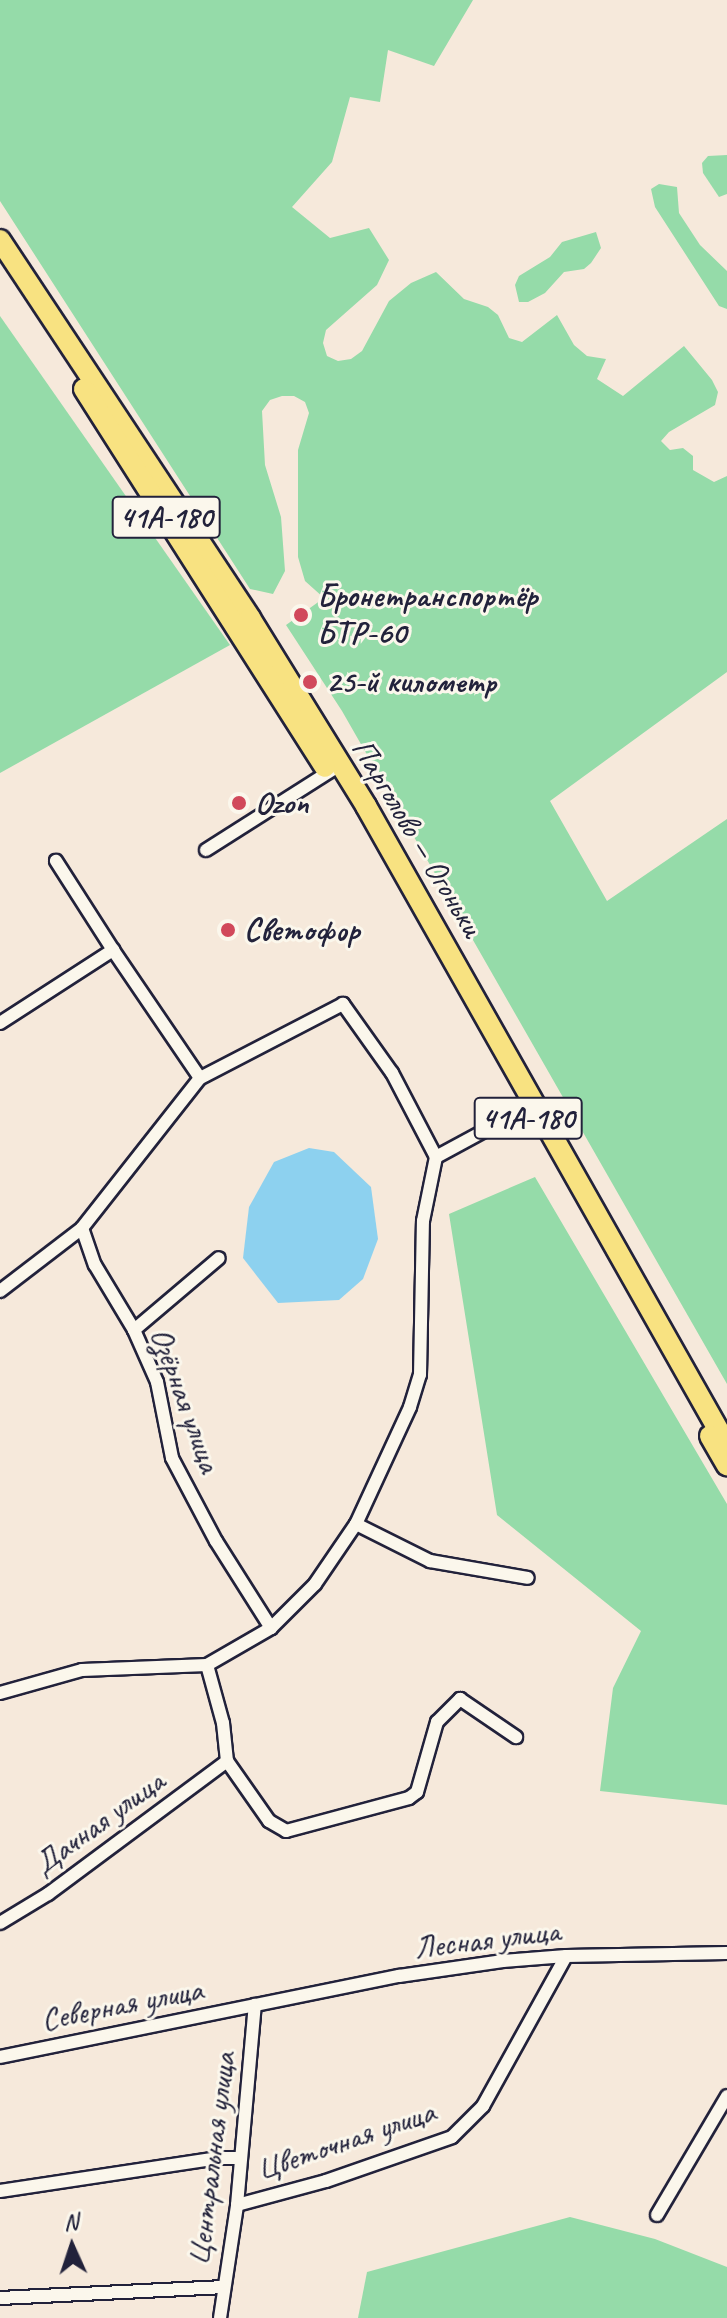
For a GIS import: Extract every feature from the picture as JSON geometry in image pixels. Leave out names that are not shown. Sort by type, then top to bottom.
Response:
[{"type":"main road","name":"Парголово — Огоньки","points":[[0,240],[250,618],[523,1110],[727,1465]]},
{"type":"main road","name":"Парголово — Огоньки","points":[[0,263],[433,919],[727,1445]]},
{"type":"street","points":[[206,850],[334,768]]},
{"type":"street","points":[[56,861],[200,1078]]},
{"type":"street","points":[[0,1023],[113,950]]},
{"type":"street","points":[[0,1291],[82,1228],[200,1078],[343,1004],[392,1073],[436,1157],[423,1221],[420,1375],[410,1407],[356,1524],[315,1584],[271,1628],[207,1665],[82,1670],[0,1693]]},
{"type":"street","points":[[436,1157],[523,1110]]},
{"type":"street","name":"Озёрная улица","points":[[82,1228],[95,1265],[134,1330],[157,1382],[172,1458],[216,1541],[271,1628]]},
{"type":"street","points":[[134,1330],[219,1258]]},
{"type":"street","points":[[356,1524],[430,1561],[528,1578]]},
{"type":"street","points":[[207,1665],[223,1723],[227,1761],[269,1821],[286,1831],[366,1810],[417,1792],[437,1722],[460,1699],[516,1737]]},
{"type":"street","name":"Дачная улица","points":[[0,1923],[48,1894],[227,1761]]},
{"type":"street","name":"Лесная улица","points":[[255,2005],[399,1976],[566,1956],[727,1953]]},
{"type":"street","name":"Цветочная улица","points":[[237,2205],[326,2181],[452,2137],[483,2106],[566,1956]]},
{"type":"street","name":"Северная улица","points":[[0,2057],[255,2005]]},
{"type":"street","name":"Центральная улица","points":[[220,2318],[237,2205],[255,2005]]},
{"type":"street","points":[[657,2215],[727,2096]]},
{"type":"street","points":[[0,2191],[219,2158],[241,2158]]},
{"type":"street","points":[[0,2298],[224,2287]]},
{"type":"green space","points":[[0,0],[473,0],[434,66],[388,50],[380,102],[350,97],[332,162],[292,207],[330,238],[369,228],[389,260],[377,285],[326,330],[323,343],[327,356],[338,361],[351,359],[362,351],[389,301],[411,283],[436,272],[464,299],[488,307],[498,315],[509,338],[522,342],[557,315],[574,345],[587,356],[606,359],[597,379],[623,396],[684,346],[712,380],[718,392],[715,405],[669,432],[661,441],[670,450],[683,448],[693,456],[693,470],[714,482],[727,476],[727,672],[550,801],[607,901],[727,819],[727,1384],[342,711],[286,625],[324,598],[305,581],[298,557],[298,450],[309,413],[305,402],[294,396],[282,396],[270,400],[262,411],[265,465],[281,517],[285,571],[273,594],[250,589],[0,201]]},
{"type":"green space","points":[[727,155],[727,194],[719,197],[703,173],[702,163],[708,156]]},
{"type":"green space","points":[[659,184],[677,187],[679,213],[700,245],[727,271],[727,309],[719,306],[655,207],[651,189]]},
{"type":"green space","points":[[596,232],[601,248],[591,263],[584,269],[564,272],[545,293],[528,302],[519,302],[515,285],[519,276],[550,257],[562,242]]},
{"type":"green space","points":[[0,316],[230,645],[0,773]]},
{"type":"green space","points":[[535,1177],[727,1504],[727,1805],[600,1791],[613,1688],[641,1631],[497,1515],[449,1214]]},
{"type":"green space","points":[[570,2217],[655,2239],[727,2267],[727,2318],[358,2318],[367,2272]]},
{"type":"water","points":[[309,1148],[334,1152],[371,1187],[378,1239],[363,1279],[339,1300],[278,1303],[243,1258],[249,1207],[274,1162]]},
{"type":"place","name":"Бронетранспортёр БТР-60","points":[[301,615]]},
{"type":"place","name":"25-й километр","points":[[310,682]]},
{"type":"place","name":"Ozon","points":[[239,803]]},
{"type":"place","name":"Светофор","points":[[228,930]]}]
